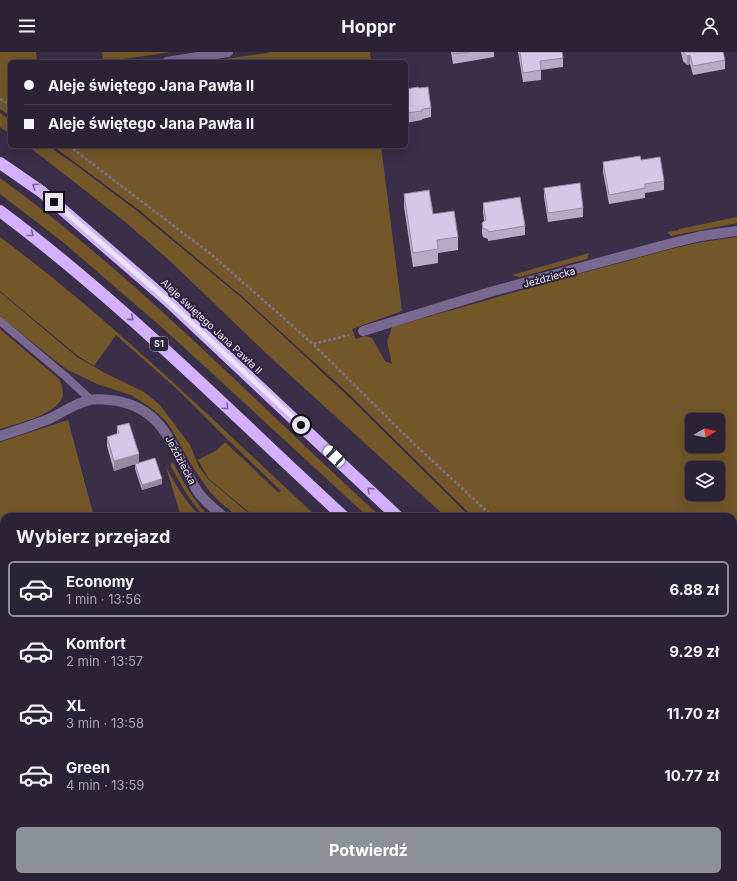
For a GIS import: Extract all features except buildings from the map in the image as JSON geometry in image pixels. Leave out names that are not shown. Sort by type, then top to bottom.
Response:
[{"type":"highway","name":"Aleje świętego Jana Pawła II","points":[[0,163],[42,192],[167,300],[394,513]]},
{"type":"highway","name":"S1","points":[[0,211],[32,234],[141,327],[340,513]]},
{"type":"street","points":[[179,60],[228,52]]},
{"type":"street","name":"Jeździecka","points":[[363,331],[490,292],[665,245],[700,236],[737,231]]},
{"type":"street","name":"Jeździecka","points":[[0,436],[49,418],[90,399],[127,403],[154,418],[175,447],[186,472],[199,494],[220,513]]},
{"type":"lane","points":[[0,321],[70,380],[90,399]]},
{"type":"path","points":[[72,148],[212,255],[313,344],[410,440],[489,513]]},
{"type":"path","points":[[313,344],[363,331]]},
{"type":"shaded area","points":[[0,52],[36,52],[37,60],[8,60],[8,115],[0,109]]},
{"type":"shaded area","points":[[102,52],[171,52],[117,60],[103,60]]},
{"type":"shaded area","points":[[272,52],[370,52],[371,60],[218,60]]},
{"type":"shaded area","points":[[0,113],[8,119],[8,133],[0,127]]},
{"type":"shaded area","points":[[31,148],[51,148],[73,163],[137,211],[243,299],[350,398],[466,513],[442,513],[269,356],[170,261],[123,220]]},
{"type":"shaded area","points":[[56,148],[381,148],[402,311],[352,329],[356,339],[365,336],[372,338],[385,361],[392,364],[387,342],[392,327],[675,248],[737,237],[737,513],[469,513],[351,396],[244,298],[139,210]]},
{"type":"shaded area","points":[[0,178],[51,216],[100,257],[195,342],[377,513],[364,513],[166,331],[64,243],[0,194]]},
{"type":"shaded area","points":[[737,217],[737,223],[671,236],[667,232],[679,230]]},
{"type":"shaded area","points":[[0,237],[42,269],[123,337],[313,513],[250,513],[209,479],[198,460],[217,450],[225,442],[279,493],[281,491],[179,391],[116,335],[94,366],[78,356],[0,291]]},
{"type":"shaded area","points":[[589,253],[587,259],[520,277],[512,275]]},
{"type":"shaded area","points":[[0,292],[77,357],[105,373],[144,392],[160,405],[190,445],[199,467],[208,479],[248,513],[233,513],[210,492],[192,466],[172,430],[165,420],[155,411],[131,395],[97,384],[68,370],[0,316]]},
{"type":"shaded area","points":[[0,329],[60,380],[63,394],[58,404],[44,414],[0,429]]},
{"type":"shaded area","points":[[68,420],[93,513],[0,513],[0,442]]},
{"type":"shaded area","points":[[173,462],[194,498],[206,513],[202,513],[190,499],[170,465]]},
{"type":"shaded area","points":[[166,467],[186,500],[197,513],[180,513]]},
{"type":"route","points":[[54,202],[167,300],[301,425]]}]
